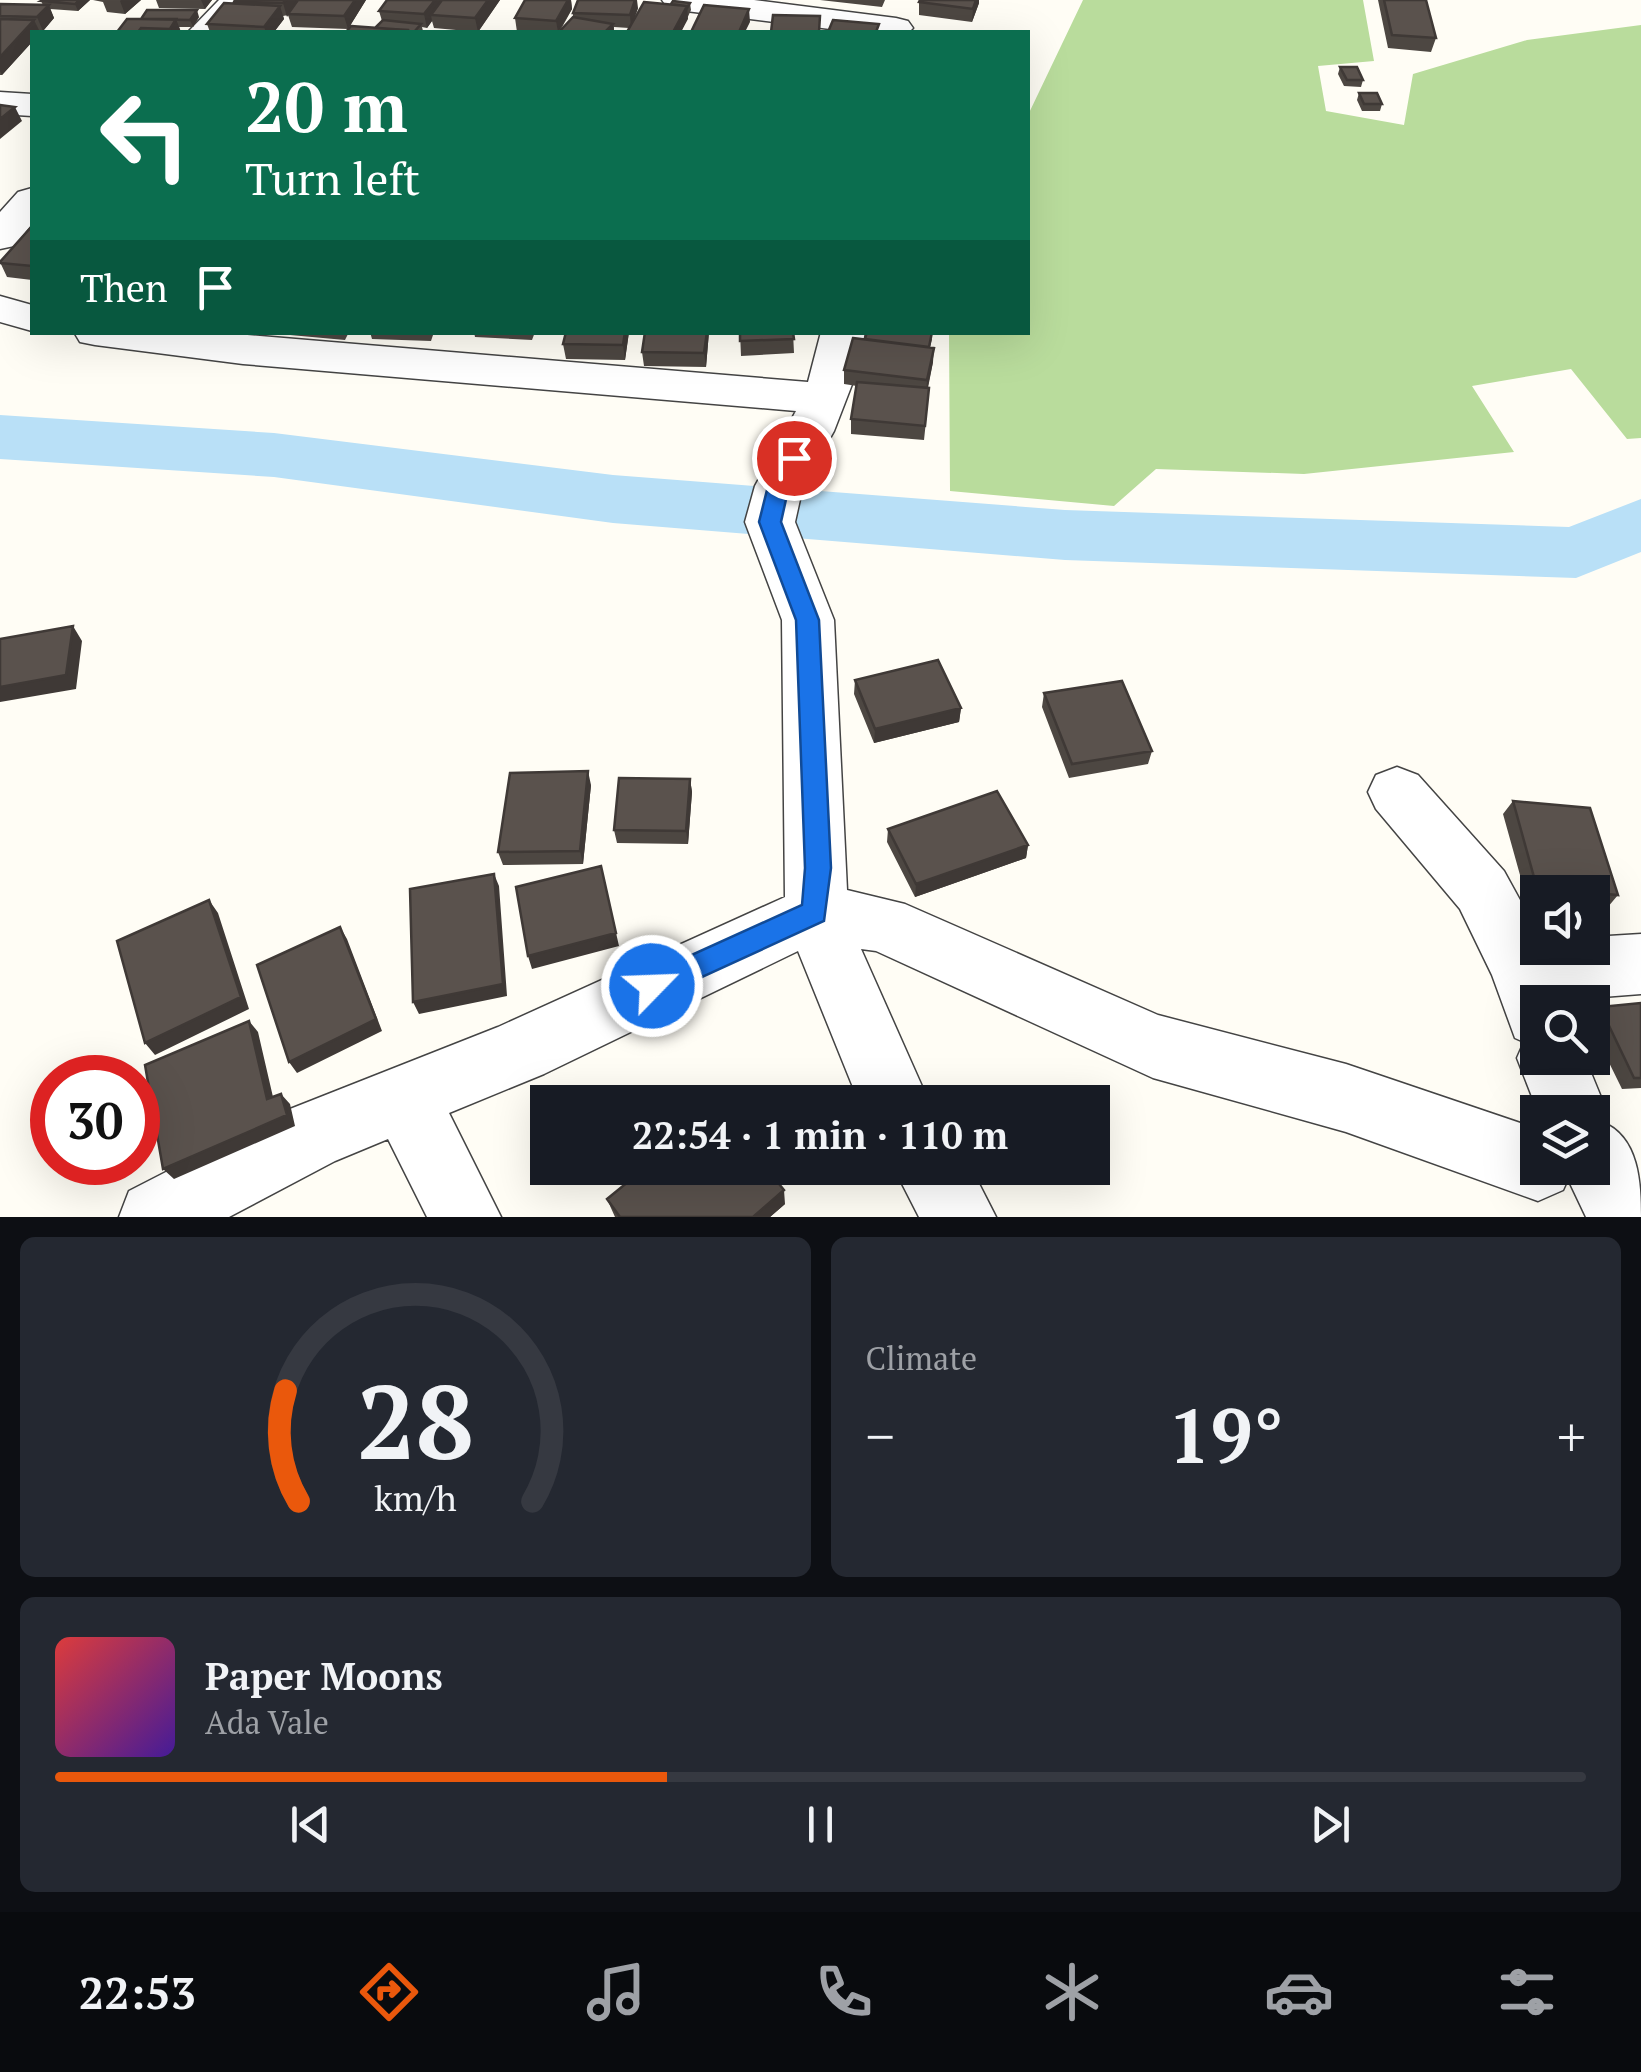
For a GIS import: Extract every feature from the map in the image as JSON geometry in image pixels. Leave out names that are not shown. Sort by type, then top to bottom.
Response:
[{"type":"street","points":[[206,30],[238,0]]},
{"type":"street","points":[[678,0],[901,20]]},
{"type":"street","points":[[0,104],[30,105]]},
{"type":"street","points":[[0,237],[30,202]]},
{"type":"street","points":[[0,309],[30,317]]},
{"type":"street","points":[[120,335],[262,352],[824,398]]},
{"type":"street","points":[[842,335],[824,398],[778,486],[770,522],[808,620],[818,868],[815,912],[886,1085]]},
{"type":"street","points":[[1397,792],[1482,890],[1526,985]]},
{"type":"street","points":[[155,1217],[310,1136],[520,1052],[588,1016],[815,912],[883,924],[1153,1046],[1346,1098],[1520,1155]]},
{"type":"street","points":[[1561,985],[1641,964]]},
{"type":"street","points":[[406,1100],[465,1217]]},
{"type":"street","points":[[940,1185],[960,1217]]},
{"type":"green space","points":[[1083,0],[1363,0],[1374,61],[1318,66],[1326,111],[1404,125],[1413,74],[1527,40],[1641,25],[1641,438],[1627,439],[1571,369],[1472,386],[1514,452],[1304,474],[1156,469],[1114,506],[950,491],[949,335],[1030,335],[1030,111]]},
{"type":"building","points":[[43,0],[80,0],[75,4]]},
{"type":"building","points":[[235,0],[286,0],[283,3]]},
{"type":"building","points":[[298,0],[355,0],[344,16],[288,14]]},
{"type":"building","points":[[387,0],[435,0],[424,14],[379,11]]},
{"type":"building","points":[[442,0],[488,0],[475,18],[431,15]]},
{"type":"building","points":[[525,0],[568,0],[556,21],[515,18]]},
{"type":"building","points":[[578,0],[635,0],[630,15],[573,13]]},
{"type":"building","points":[[920,0],[976,0],[973,9]]},
{"type":"building","points":[[1384,0],[1426,0],[1436,38],[1392,35]]},
{"type":"building","points":[[644,2],[687,6],[674,30],[628,30]]},
{"type":"building","points":[[224,3],[280,6],[264,27],[207,24]]},
{"type":"building","points":[[0,4],[49,5],[37,17],[0,16]]},
{"type":"building","points":[[704,5],[749,9],[740,30],[692,30]]},
{"type":"building","points":[[147,10],[197,10],[190,20],[141,19]]},
{"type":"building","points":[[773,15],[820,16],[819,30],[771,30]]},
{"type":"building","points":[[573,17],[613,24],[607,30],[561,30]]},
{"type":"building","points":[[0,19],[34,20],[0,57]]},
{"type":"building","points":[[127,19],[176,19],[170,29],[119,30]]},
{"type":"building","points":[[383,20],[421,24],[416,30],[375,28]]},
{"type":"building","points":[[833,20],[879,24],[877,30],[829,30]]},
{"type":"building","points":[[351,26],[407,30],[348,30]]},
{"type":"building","points":[[1340,67],[1357,67],[1363,80],[1347,80]]},
{"type":"building","points":[[1359,93],[1377,93],[1382,104],[1364,104]]},
{"type":"building","points":[[0,105],[15,107],[0,119]]},
{"type":"building","points":[[30,228],[30,266],[0,262]]},
{"type":"building","points":[[565,335],[625,335],[623,345],[563,344]]},
{"type":"building","points":[[645,335],[707,335],[704,353],[642,352]]},
{"type":"building","points":[[740,335],[793,335],[794,339],[740,341]]},
{"type":"building","points":[[866,335],[931,335],[929,347],[865,339]]},
{"type":"building","points":[[853,338],[934,348],[927,380],[844,370]]},
{"type":"building","points":[[857,382],[929,388],[925,426],[851,419]]},
{"type":"building","points":[[73,626],[66,675],[0,687],[0,639]]},
{"type":"building","points":[[938,660],[961,708],[875,729],[855,680]]},
{"type":"building","points":[[1122,681],[1152,751],[1072,764],[1044,693]]},
{"type":"building","points":[[588,771],[580,851],[498,852],[510,773]]},
{"type":"building","points":[[619,778],[690,779],[686,831],[614,830]]},
{"type":"building","points":[[997,791],[1028,845],[916,884],[888,829]]},
{"type":"building","points":[[1513,801],[1590,808],[1618,895],[1610,894],[1610,875],[1533,875]]},
{"type":"building","points":[[601,866],[616,933],[528,956],[516,887]]},
{"type":"building","points":[[494,874],[503,984],[413,1002],[410,889]]},
{"type":"building","points":[[209,900],[241,997],[145,1043],[117,941]]},
{"type":"building","points":[[340,927],[376,1019],[289,1062],[257,965]]},
{"type":"building","points":[[1641,1003],[1641,1078],[1634,1078],[1610,1028],[1610,1006]]},
{"type":"building","points":[[249,1021],[267,1099],[281,1094],[287,1115],[163,1169],[160,1059]]},
{"type":"building","points":[[624,1185],[780,1185],[784,1190],[753,1217],[620,1217],[607,1199]]},
{"type":"waterway","points":[[0,437],[274,455],[613,499],[1065,535],[1576,553],[1641,523]]},
{"type":"route","points":[[652,986],[815,912],[818,868],[808,620],[770,522],[778,486],[794,458]]}]
